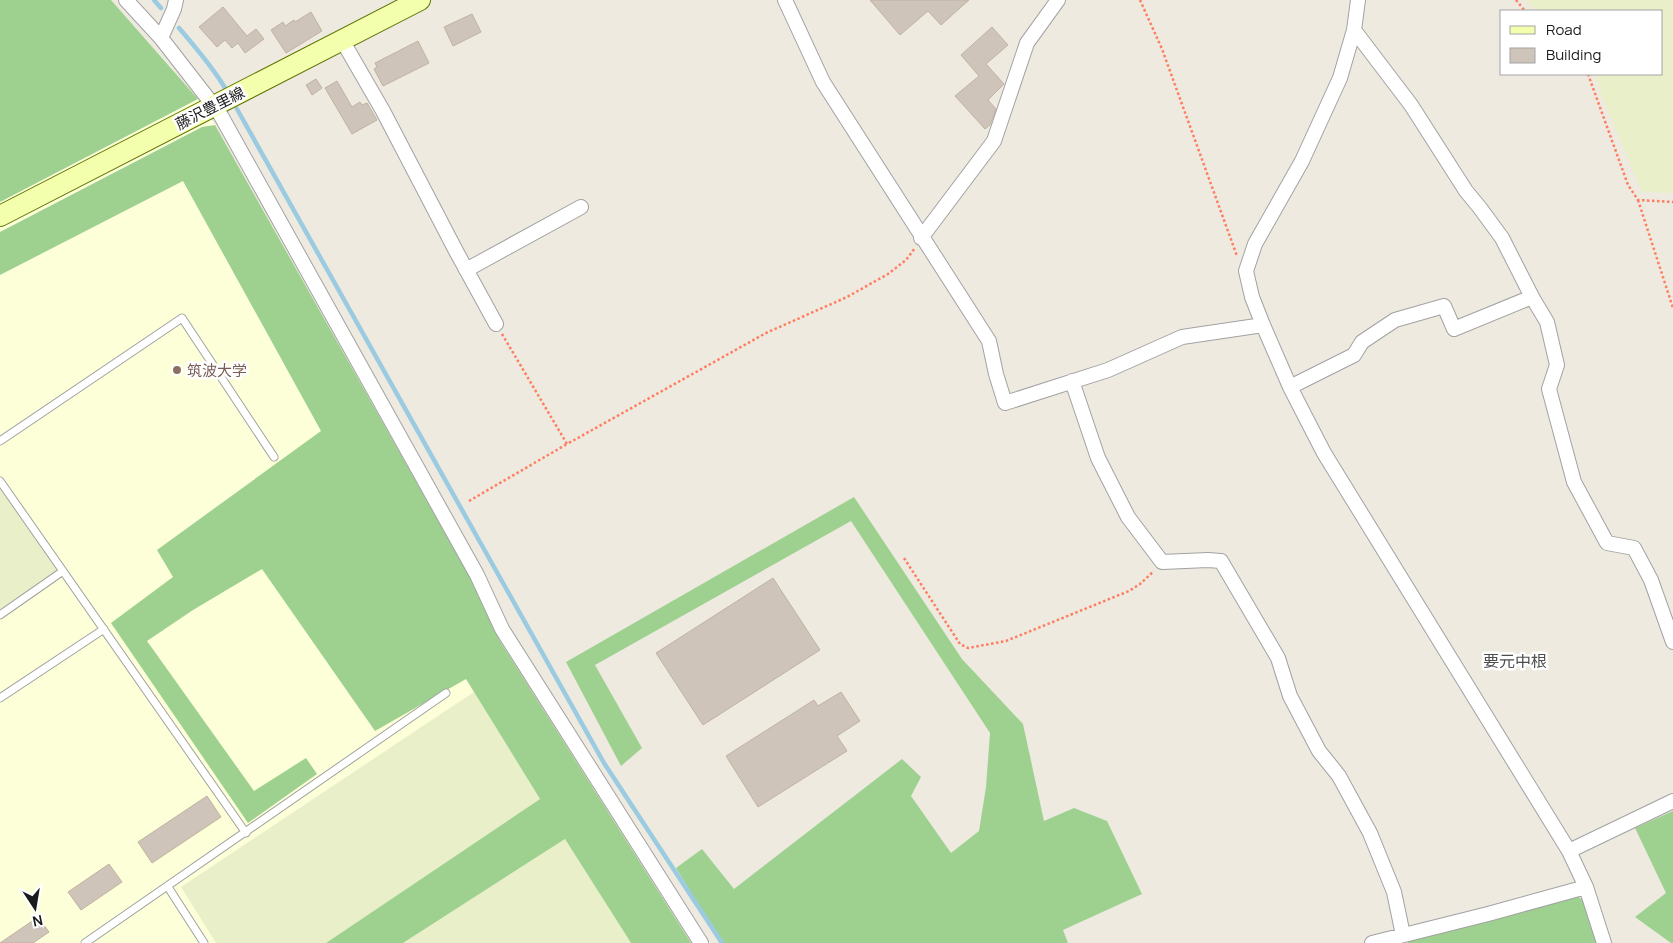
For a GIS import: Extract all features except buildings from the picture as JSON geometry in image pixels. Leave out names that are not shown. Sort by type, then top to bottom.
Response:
[{"type":"main road","name":"藤沢豊里線","points":[[0,216],[414,1]]},
{"type":"street","points":[[126,0],[161,38],[215,106],[478,575],[502,629],[701,943]]},
{"type":"street","points":[[161,38],[176,0]]},
{"type":"street","points":[[785,0],[823,82],[989,341],[1005,403],[1108,370],[1182,337],[1263,325]]},
{"type":"street","points":[[922,238],[994,140],[1027,44],[1058,0]]},
{"type":"street","points":[[1358,0],[1354,30],[1340,78],[1302,161],[1255,244],[1246,272],[1252,297],[1290,387],[1324,453],[1568,851],[1586,887],[1604,943]]},
{"type":"street","points":[[1354,30],[1412,105],[1466,191],[1502,238],[1532,297],[1548,322],[1557,365],[1549,389],[1574,482],[1606,543],[1634,548],[1651,580],[1673,642]]},
{"type":"street","points":[[342,40],[383,111],[496,324]]},
{"type":"street","points":[[466,270],[581,207]]},
{"type":"street","points":[[1290,387],[1354,355],[1362,342],[1395,320],[1444,306],[1454,329],[1532,297]]},
{"type":"street","points":[[1072,381],[1098,458],[1128,517],[1162,562],[1221,561],[1278,658],[1290,696],[1319,751],[1339,776],[1370,834],[1394,892],[1403,935]]},
{"type":"street","points":[[1568,851],[1673,801]]},
{"type":"street","points":[[1372,943],[1586,887]]},
{"type":"lane","points":[[0,441],[182,318],[274,457]]},
{"type":"lane","points":[[0,481],[246,833]]},
{"type":"lane","points":[[0,615],[63,571]]},
{"type":"lane","points":[[0,698],[104,629]]},
{"type":"lane","points":[[86,943],[446,693]]},
{"type":"lane","points":[[168,887],[204,943]]},
{"type":"path","points":[[1140,0],[1162,50],[1236,256],[1249,262]]},
{"type":"path","points":[[1516,0],[1524,10]]},
{"type":"path","points":[[1588,75],[1628,185],[1638,200],[1673,308]]},
{"type":"path","points":[[1638,200],[1673,202]]},
{"type":"path","points":[[469,501],[766,333],[847,297],[888,274],[906,260],[922,238]]},
{"type":"path","points":[[496,324],[567,444]]},
{"type":"path","points":[[904,558],[960,644],[968,648],[1006,641],[1129,591],[1140,584],[1162,562]]},
{"type":"shaded area","name":"筑波大学","points":[[0,0],[111,0],[198,99],[215,125],[471,579],[500,641],[691,943],[0,943]]},
{"type":"shaded area","points":[[1526,0],[1673,0],[1673,193],[1642,192],[1602,97],[1595,75],[1663,75],[1663,10],[1537,10]]},
{"type":"shaded area","points":[[0,484],[58,567],[57,572],[0,612]]},
{"type":"shaded area","points":[[474,692],[540,799],[326,943],[216,943],[181,887]]},
{"type":"shaded area","points":[[565,839],[631,943],[403,943]]},
{"type":"green space","points":[[0,0],[111,0],[198,99],[0,202]]},
{"type":"green space","points":[[215,125],[471,579],[500,641],[691,943],[631,943],[565,839],[403,943],[326,943],[540,799],[466,679],[375,731],[262,569],[193,610],[147,641],[254,791],[306,758],[317,774],[248,823],[111,623],[173,577],[157,550],[321,431],[183,181],[0,275],[0,232],[202,127]]},
{"type":"green space","points":[[854,497],[962,659],[1023,724],[1044,821],[1074,808],[1107,821],[1142,894],[1063,930],[1068,943],[722,943],[676,868],[702,849],[734,889],[902,759],[921,777],[911,796],[951,853],[979,831],[986,787],[990,733],[851,521],[595,665],[642,748],[621,766],[566,662]]},
{"type":"green space","points":[[1673,811],[1673,943],[1671,943],[1635,917],[1666,893],[1635,828]]},
{"type":"green space","points":[[1577,896],[1584,901],[1598,943],[1408,943],[1408,940]]},
{"type":"waterway","points":[[154,0],[161,8]]},
{"type":"waterway","points":[[179,28],[209,64],[225,88]]},
{"type":"waterway","points":[[237,109],[604,763],[722,943]]},
{"type":"place","name":"筑波大学","points":[[177,370]]},
{"type":"district","name":"要元中根","points":[[1515,661]]}]
